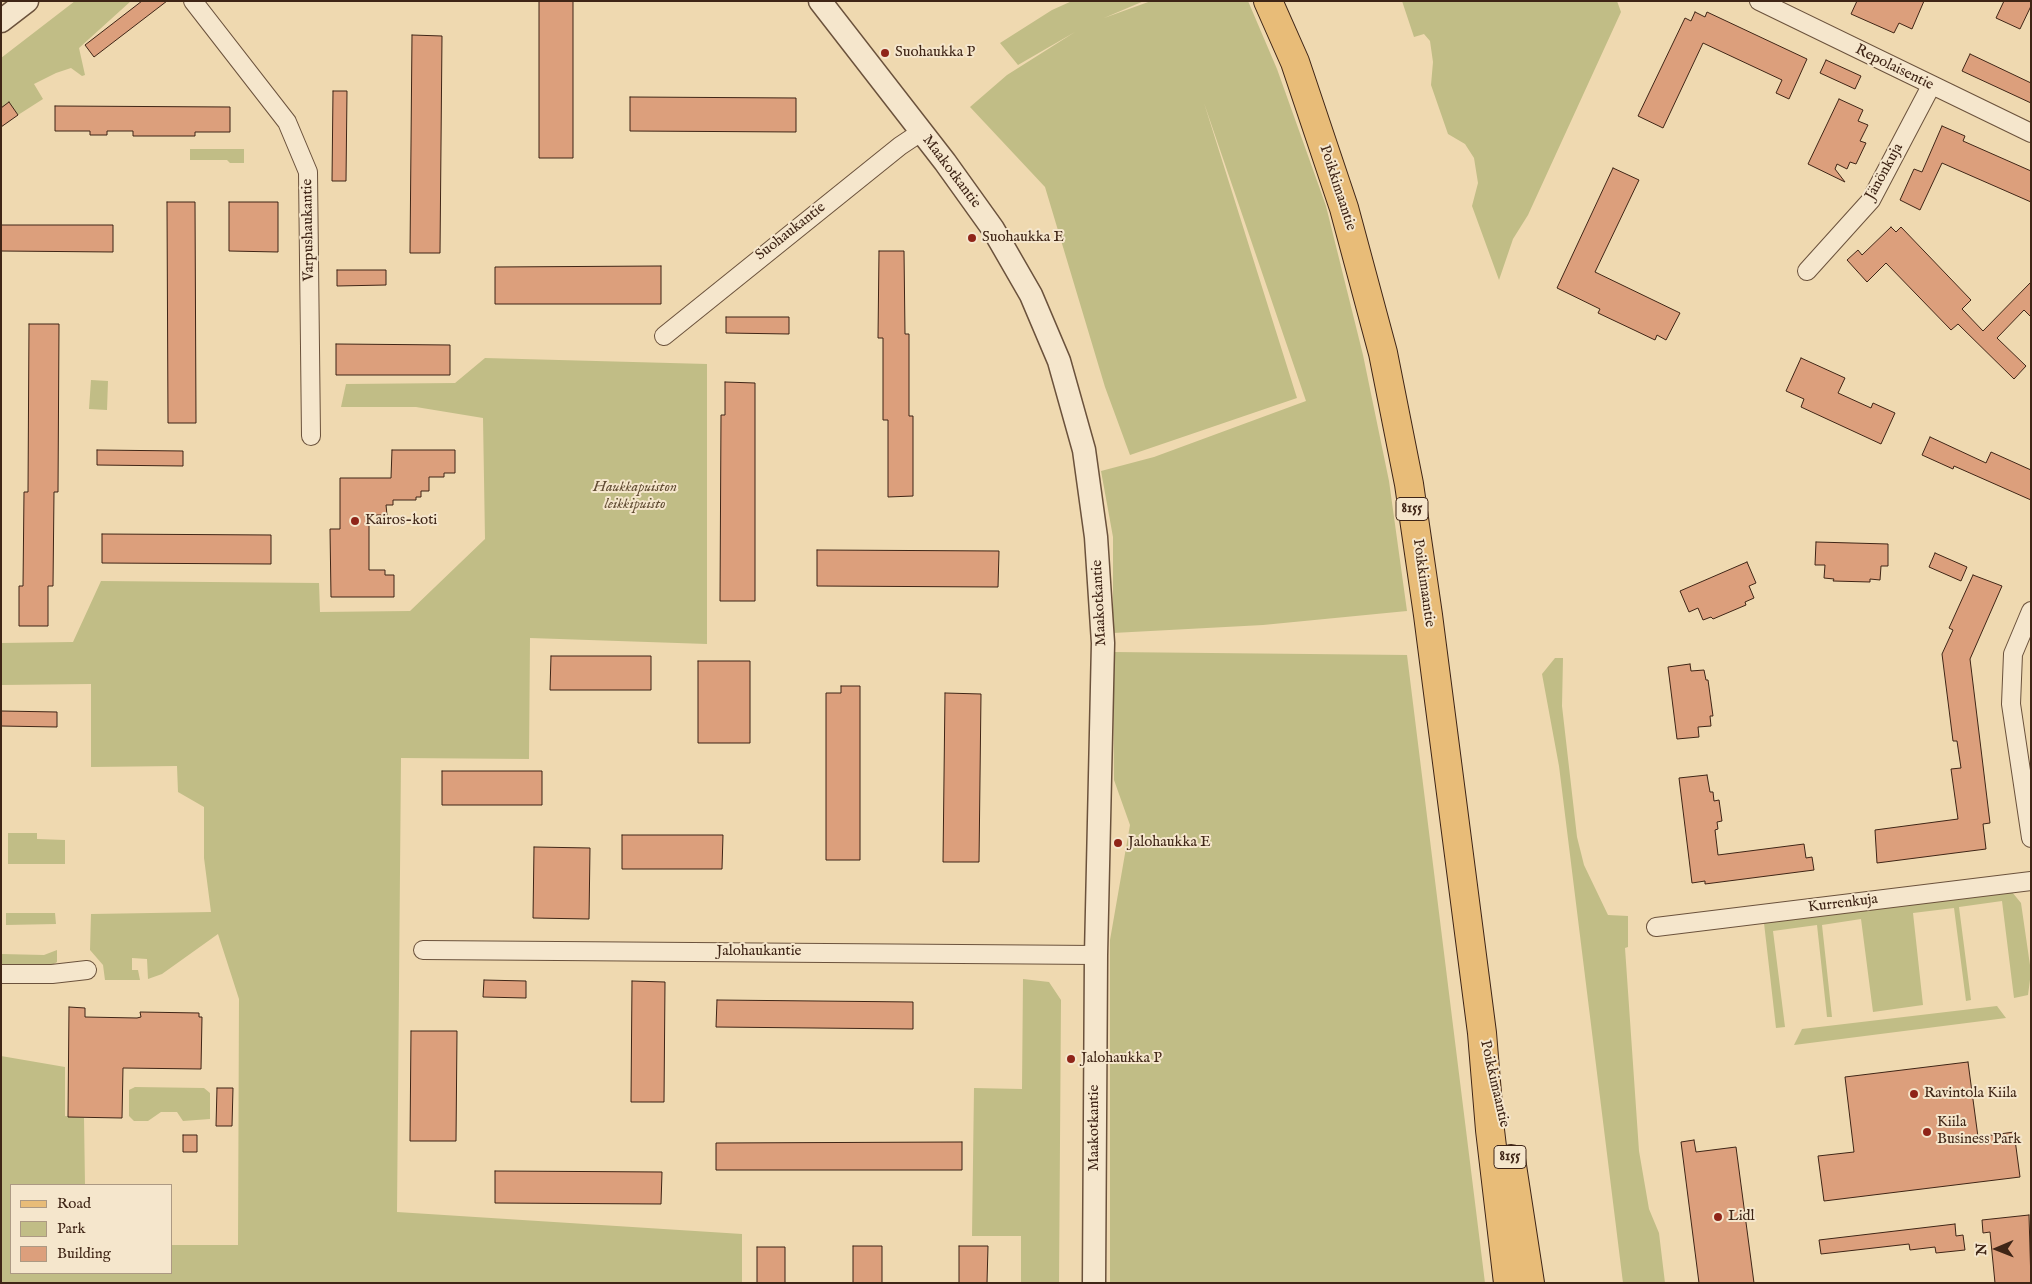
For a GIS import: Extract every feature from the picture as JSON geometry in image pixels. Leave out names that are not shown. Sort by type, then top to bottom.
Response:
[{"type":"main road","name":"Poikkimaantie","points":[[1268,1],[1294,62],[1344,208],[1383,353],[1409,484],[1428,615],[1482,1033],[1490,1130],[1508,1283]]},
{"type":"main road","name":"Poikkimaantie","points":[[1482,1033],[1509,1151],[1521,1214],[1530,1283]]},
{"type":"street","points":[[1,21],[28,1]]},
{"type":"street","name":"Varpushaukantie","points":[[193,1],[287,122],[308,172],[311,436]]},
{"type":"street","name":"Maakotkantie","points":[[820,1],[922,132],[993,229],[1031,295],[1059,361],[1084,450],[1096,537],[1103,643],[1096,955],[1094,1283]]},
{"type":"street","name":"Repolaisentie","points":[[1759,1],[2031,133]]},
{"type":"street","name":"Jänönkuja","points":[[1807,271],[1871,200],[1931,86]]},
{"type":"street","name":"Suohaukantie","points":[[664,336],[892,152],[922,132]]},
{"type":"street","points":[[2031,611],[2013,654],[2011,704],[2031,838]]},
{"type":"street","name":"Kurrenkuja","points":[[1656,927],[2031,881]]},
{"type":"street","name":"Jalohaukantie","points":[[423,950],[1096,955]]},
{"type":"street","points":[[1,974],[52,974],[87,970]]},
{"type":"green space","points":[[75,1],[131,1],[79,48],[85,75],[82,76],[71,68],[34,84],[43,99],[18,115],[9,103],[1,108],[1,58]]},
{"type":"green space","points":[[1072,1],[1144,1],[1104,18],[1151,1],[1248,1],[1277,69],[1326,206],[1363,355],[1389,481],[1407,611],[1263,625],[1113,633],[1113,537],[1101,471],[1154,457],[1306,401],[1204,103],[1297,398],[1130,455],[1105,387],[1045,187],[970,107],[1007,75],[1075,32],[1018,65],[1000,43],[1052,10]]},
{"type":"green space","points":[[1402,1],[1617,1],[1621,12],[1528,215],[1513,239],[1499,280],[1472,206],[1478,183],[1474,158],[1465,144],[1448,134],[1431,85],[1433,62],[1430,41],[1424,34],[1414,37]]},
{"type":"green space","points":[[190,149],[244,149],[244,163],[230,163],[227,160],[190,160]]},
{"type":"green space","name":"Haukkapuiston leikkipuisto","points":[[485,358],[707,364],[707,644],[530,638],[529,759],[401,758],[397,1212],[742,1234],[742,1283],[1,1283],[1,1056],[65,1067],[65,1116],[84,1118],[85,1184],[10,1184],[10,1274],[172,1274],[172,1245],[238,1245],[239,999],[218,934],[162,974],[148,979],[147,959],[132,958],[132,970],[138,970],[140,980],[105,980],[103,965],[90,950],[91,914],[211,912],[204,858],[204,807],[178,792],[177,766],[91,767],[91,684],[1,685],[1,643],[73,642],[101,581],[319,583],[320,612],[410,611],[485,539],[483,418],[416,407],[341,407],[346,384],[455,383]]},
{"type":"green space","points":[[91,380],[108,381],[107,410],[89,409]]},
{"type":"green space","points":[[1113,652],[1407,655],[1485,1283],[1110,1283],[1110,940],[1130,825],[1114,780]]},
{"type":"green space","points":[[1555,658],[1563,658],[1562,706],[1577,837],[1584,865],[1608,915],[1628,916],[1628,947],[1625,948],[1639,1151],[1649,1209],[1659,1233],[1665,1283],[1623,1283],[1559,766],[1542,674]]},
{"type":"green space","points":[[8,833],[37,833],[37,839],[65,840],[65,864],[8,864]]},
{"type":"green space","points":[[2012,892],[2021,903],[2031,972],[2028,995],[2014,998],[2002,901],[1959,907],[1971,1000],[1966,1001],[1954,908],[1913,913],[1923,1005],[1873,1012],[1861,919],[1822,925],[1832,1017],[1827,1017],[1817,925],[1773,931],[1785,1027],[1776,1028],[1764,923]]},
{"type":"green space","points":[[6,913],[55,913],[56,924],[6,925]]},
{"type":"green space","points":[[57,950],[57,962],[49,967],[1,967],[1,954],[44,955]]},
{"type":"green space","points":[[1023,979],[1049,982],[1061,1000],[1059,1283],[1021,1283],[1021,1236],[972,1236],[974,1088],[1022,1089]]},
{"type":"green space","points":[[1997,1006],[2006,1018],[1794,1045],[1802,1029]]},
{"type":"green space","points":[[135,1087],[204,1088],[210,1093],[210,1119],[183,1121],[177,1112],[161,1112],[148,1121],[134,1121],[129,1116],[129,1090]]},
{"type":"building","points":[[142,1],[167,1],[94,57],[85,45]]},
{"type":"building","points":[[539,1],[573,1],[573,158],[539,158]]},
{"type":"building","points":[[1857,1],[1924,1],[1912,29],[1899,23],[1894,33],[1851,14]]},
{"type":"building","points":[[2004,1],[2031,1],[2031,6],[2020,29],[1996,18]]},
{"type":"building","points":[[1695,12],[1705,17],[1707,12],[1807,59],[1789,99],[1776,93],[1782,80],[1703,43],[1663,128],[1638,116],[1685,18],[1691,21]]},
{"type":"building","points":[[412,35],[442,36],[440,253],[410,253]]},
{"type":"building","points":[[1970,54],[2031,83],[2031,103],[1962,71]]},
{"type":"building","points":[[1826,60],[1861,76],[1855,89],[1820,73]]},
{"type":"building","points":[[333,91],[347,91],[346,181],[332,181]]},
{"type":"building","points":[[630,97],[796,98],[796,132],[630,131]]},
{"type":"building","points":[[1839,99],[1863,110],[1858,121],[1868,125],[1860,141],[1866,143],[1856,164],[1850,162],[1847,169],[1837,164],[1835,169],[1845,182],[1808,164]]},
{"type":"building","points":[[9,102],[18,115],[1,127],[1,108]]},
{"type":"building","points":[[55,106],[230,107],[230,132],[195,132],[195,136],[133,136],[133,131],[107,131],[107,135],[90,135],[90,131],[55,131]]},
{"type":"building","points":[[1942,126],[1965,136],[1963,141],[2031,171],[2031,202],[1942,163],[1920,210],[1900,200],[1914,169],[1922,172]]},
{"type":"building","points":[[1613,168],[1639,180],[1595,272],[1680,313],[1666,340],[1657,335],[1655,340],[1598,313],[1600,309],[1557,288]]},
{"type":"building","points":[[167,202],[195,202],[196,423],[168,423]]},
{"type":"building","points":[[229,202],[278,202],[278,252],[229,251]]},
{"type":"building","points":[[1,225],[113,225],[113,252],[1,251]]},
{"type":"building","points":[[1891,227],[1896,232],[1901,227],[1971,300],[1962,309],[1983,331],[2031,282],[2031,317],[2024,310],[1997,338],[2026,366],[2014,379],[1958,324],[1951,330],[1886,263],[1867,282],[1847,260],[1858,250],[1862,255]]},
{"type":"building","points":[[879,251],[904,251],[905,334],[909,334],[909,416],[913,416],[913,496],[888,497],[888,420],[883,420],[883,338],[878,338]]},
{"type":"building","points":[[661,266],[661,304],[495,304],[495,267]]},
{"type":"building","points":[[337,270],[386,270],[386,285],[337,286]]},
{"type":"building","points":[[726,317],[789,317],[789,334],[726,333]]},
{"type":"building","points":[[29,324],[59,324],[58,492],[54,492],[53,586],[48,586],[48,626],[19,626],[19,586],[23,586],[24,492],[28,492]]},
{"type":"building","points":[[336,344],[450,345],[450,375],[336,375]]},
{"type":"building","points":[[1801,358],[1845,378],[1838,393],[1871,408],[1873,403],[1895,413],[1881,444],[1801,407],[1804,399],[1786,391]]},
{"type":"building","points":[[725,382],[755,383],[755,601],[720,601],[721,415],[725,415]]},
{"type":"building","points":[[1930,437],[1986,463],[1991,452],[2031,470],[2031,500],[1954,466],[1953,469],[1922,455]]},
{"type":"building","points":[[97,450],[183,451],[183,466],[97,465]]},
{"type":"building","name":"Kairos-koti","points":[[392,450],[455,450],[455,473],[444,473],[444,477],[429,477],[429,491],[421,491],[421,497],[416,497],[416,500],[393,500],[393,505],[386,505],[387,515],[369,515],[369,570],[385,570],[385,575],[394,575],[394,597],[331,597],[330,529],[340,529],[340,478],[391,478]]},
{"type":"building","points":[[102,534],[271,535],[271,564],[102,563]]},
{"type":"building","points":[[1816,542],[1888,544],[1888,566],[1881,566],[1880,580],[1870,579],[1870,582],[1833,581],[1834,579],[1824,578],[1825,565],[1815,565]]},
{"type":"building","points":[[817,550],[999,551],[998,587],[817,586]]},
{"type":"building","points":[[1935,553],[1967,567],[1961,581],[1929,567]]},
{"type":"building","points":[[1747,562],[1756,583],[1749,586],[1754,598],[1745,602],[1746,605],[1713,619],[1711,617],[1703,620],[1698,608],[1689,612],[1680,591]]},
{"type":"building","points":[[1973,575],[2002,586],[1970,659],[1990,823],[1983,824],[1986,849],[1877,863],[1875,830],[1958,819],[1951,769],[1961,768],[1957,741],[1953,741],[1942,654],[1953,630],[1949,628]]},
{"type":"building","points":[[551,656],[651,656],[651,690],[550,690]]},
{"type":"building","points":[[698,661],[750,661],[750,743],[698,743]]},
{"type":"building","points":[[1690,664],[1691,671],[1704,670],[1706,680],[1708,680],[1713,716],[1710,716],[1711,726],[1698,727],[1699,737],[1677,739],[1668,667]]},
{"type":"building","points":[[841,686],[860,686],[860,860],[826,860],[826,693],[841,693]]},
{"type":"building","points":[[945,693],[981,694],[979,862],[943,862]]},
{"type":"building","points":[[1,711],[57,712],[57,727],[1,726]]},
{"type":"building","points":[[442,771],[542,771],[542,805],[442,805]]},
{"type":"building","points":[[1707,775],[1710,792],[1713,792],[1714,801],[1719,800],[1722,821],[1717,822],[1718,829],[1715,830],[1718,855],[1804,844],[1806,858],[1812,857],[1814,870],[1705,884],[1705,881],[1692,883],[1679,778]]},
{"type":"building","points":[[622,835],[723,835],[722,869],[622,869]]},
{"type":"building","points":[[534,847],[590,848],[589,919],[533,918]]},
{"type":"building","points":[[484,980],[526,981],[526,998],[483,997]]},
{"type":"building","points":[[632,981],[665,982],[664,1102],[631,1102]]},
{"type":"building","points":[[717,1000],[913,1002],[913,1029],[716,1027]]},
{"type":"building","points":[[69,1007],[85,1008],[85,1017],[137,1018],[141,1017],[140,1012],[199,1013],[199,1017],[202,1017],[201,1069],[123,1068],[122,1118],[68,1117]]},
{"type":"building","points":[[411,1031],[457,1031],[456,1141],[410,1141]]},
{"type":"building","name":"Kiila Business Park","points":[[1968,1062],[1978,1137],[2014,1132],[2020,1177],[1824,1201],[1818,1156],[1854,1152],[1845,1077]]},
{"type":"building","points":[[217,1088],[233,1088],[232,1126],[216,1126]]},
{"type":"building","points":[[183,1135],[197,1135],[197,1152],[183,1152]]},
{"type":"building","name":"Lidl","points":[[1694,1140],[1696,1152],[1736,1147],[1754,1283],[1699,1283],[1681,1142]]},
{"type":"building","points":[[962,1142],[962,1170],[716,1170],[716,1143]]},
{"type":"building","points":[[495,1171],[662,1172],[661,1204],[495,1203]]},
{"type":"building","points":[[2029,1215],[2031,1283],[1995,1283],[1990,1232],[1983,1233],[1982,1220]]},
{"type":"building","points":[[1955,1224],[1956,1236],[1963,1235],[1965,1250],[1936,1253],[1935,1247],[1910,1250],[1909,1244],[1821,1254],[1819,1240]]},
{"type":"building","points":[[853,1246],[882,1246],[882,1283],[853,1283]]},
{"type":"building","points":[[959,1246],[988,1246],[987,1283],[959,1283]]},
{"type":"building","points":[[757,1247],[785,1247],[785,1283],[757,1283]]},
{"type":"place","name":"Suohaukka P","points":[[885,53]]},
{"type":"place","name":"Suohaukka E","points":[[972,238]]},
{"type":"place","name":"Kairos-koti","points":[[355,521]]},
{"type":"place","name":"Jalohaukka E","points":[[1118,843]]},
{"type":"place","name":"Jalohaukka P","points":[[1071,1059]]},
{"type":"place","name":"Ravintola Kiila","points":[[1914,1094]]},
{"type":"place","name":"Kiila Business Park","points":[[1927,1132]]},
{"type":"place","name":"Lidl","points":[[1718,1217]]}]
